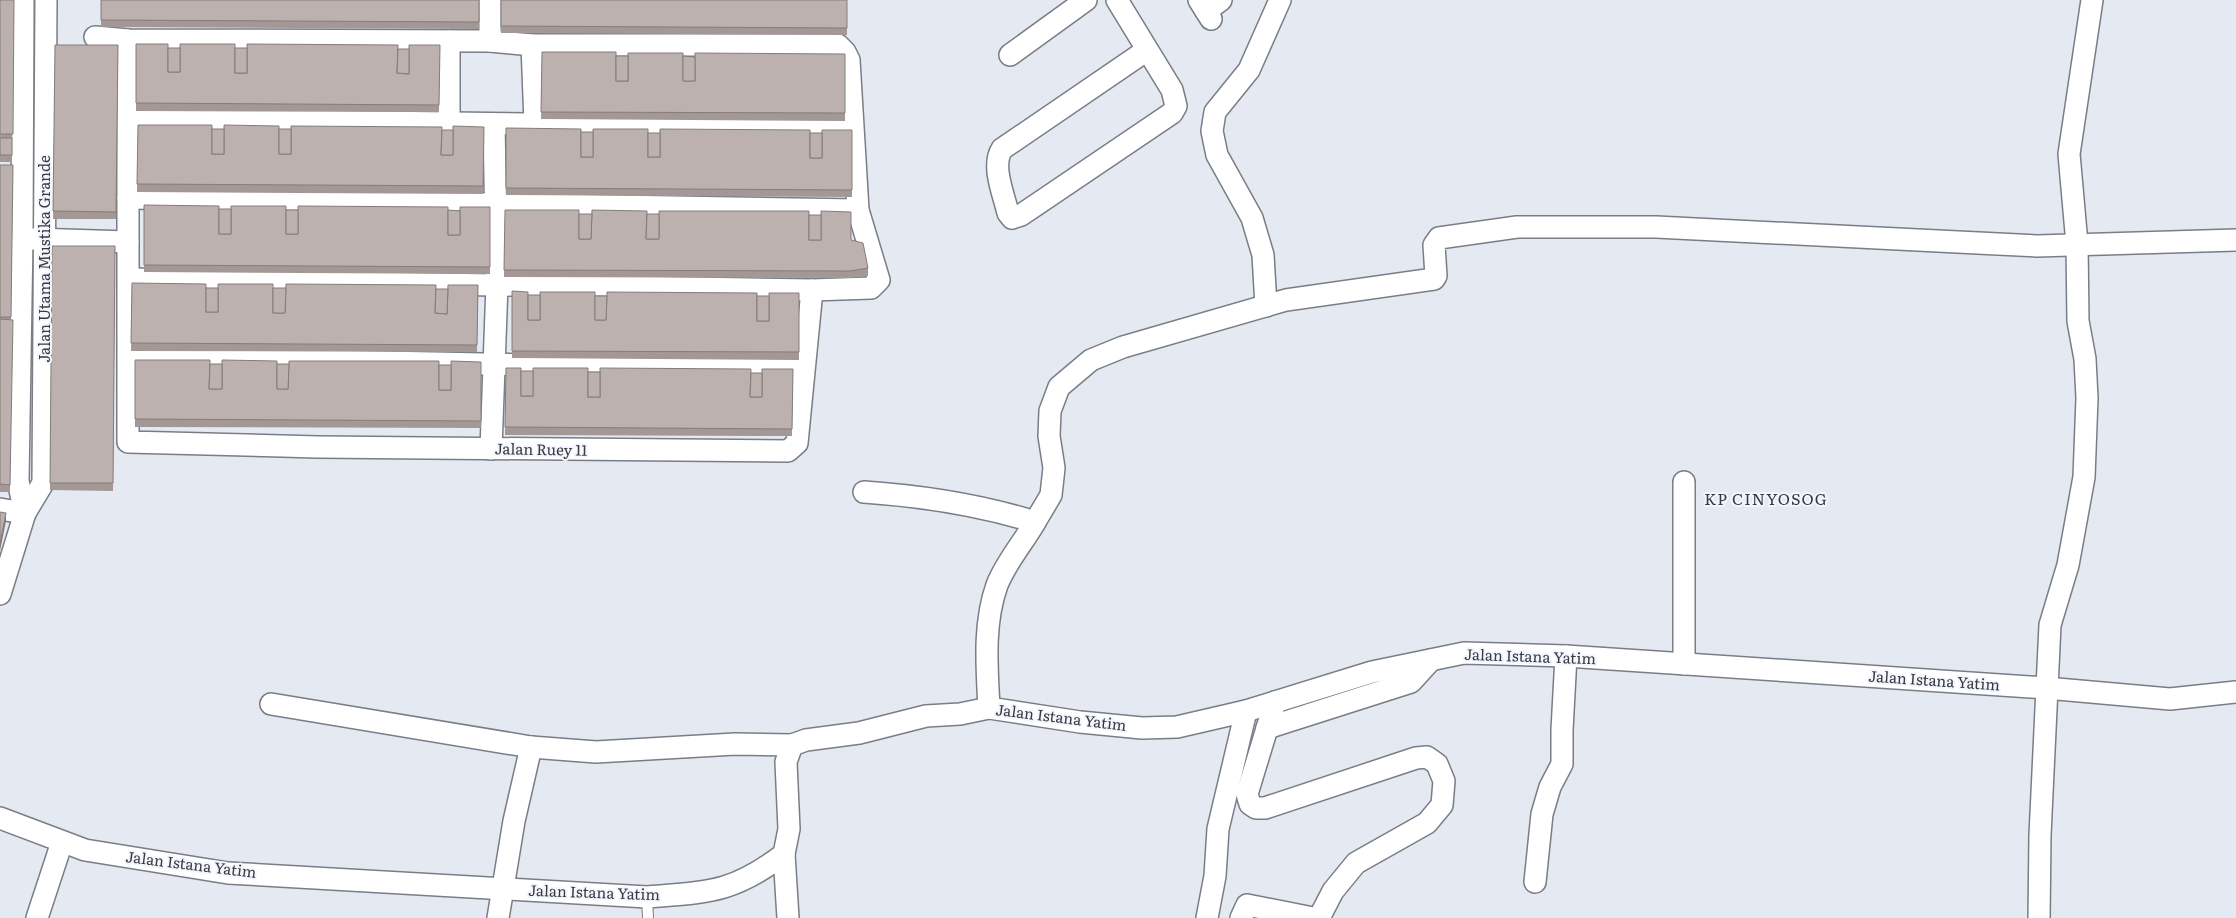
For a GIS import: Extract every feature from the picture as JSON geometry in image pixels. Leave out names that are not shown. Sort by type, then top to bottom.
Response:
[{"type":"street","name":"Jalan Utama Mustika Grande","points":[[23,0],[18,481],[25,512]]},
{"type":"street","name":"Jalan Utama Mustika Grande","points":[[0,594],[25,512],[43,483],[46,0]]},
{"type":"street","points":[[490,0],[490,41]]},
{"type":"street","points":[[1010,55],[1086,0]]},
{"type":"street","points":[[1117,0],[1147,50],[1175,98],[1176,106],[1172,113],[1021,215],[1012,218],[1008,213],[997,166],[998,154],[1002,149],[1147,50]]},
{"type":"street","points":[[1266,306],[1263,255],[1252,218],[1217,155],[1212,130],[1215,112],[1250,70],[1280,0]]},
{"type":"street","points":[[2039,918],[2046,688],[2050,625],[2068,565],[2084,477],[2088,398],[2085,359],[2078,321],[2077,244],[2069,154],[2092,0]]},
{"type":"street","points":[[95,37],[128,40],[490,41],[532,45],[838,45],[845,52],[849,60],[858,210],[879,280],[871,288],[812,290],[129,279]]},
{"type":"street","points":[[128,40],[129,357],[493,362],[804,370]]},
{"type":"street","points":[[449,41],[449,121]]},
{"type":"street","points":[[532,45],[535,124]]},
{"type":"street","points":[[128,119],[449,121],[494,124],[852,128]]},
{"type":"street","points":[[491,450],[497,284],[494,124]]},
{"type":"street","points":[[128,198],[858,210]]},
{"type":"street","points":[[989,708],[987,656],[989,629],[997,587],[1006,568],[1051,495],[1054,468],[1049,436],[1050,411],[1059,387],[1091,360],[1123,347],[1286,300],[1434,279],[1436,276],[1434,245],[1436,239],[1518,227],[1656,227],[2037,246],[2236,240]]},
{"type":"street","points":[[22,238],[128,242]]},
{"type":"street","name":"Jalan Ruey 11","points":[[129,357],[128,442],[491,450],[788,451],[797,443],[812,290]]},
{"type":"street","points":[[1684,482],[1684,664]]},
{"type":"street","points":[[864,492],[910,495],[1035,522]]},
{"type":"street","points":[[0,509],[25,512]]},
{"type":"street","name":"Jalan Istana Yatim","points":[[271,704],[531,747],[596,752],[735,744],[792,745],[806,740],[859,733],[926,716],[960,714],[989,708],[1080,722],[1142,728],[1177,727],[1246,712],[1372,672],[1464,653],[1566,656],[2046,688],[2170,699],[2236,692]]},
{"type":"street","points":[[1535,882],[1542,814],[1550,787],[1562,764],[1566,656]]},
{"type":"street","points":[[1267,728],[1411,682],[1431,660]]},
{"type":"street","points":[[1275,702],[1248,794],[1250,804],[1256,808],[1265,808],[1416,758],[1427,757],[1437,764],[1444,781],[1442,805],[1427,823],[1356,863],[1333,891],[1319,918]]},
{"type":"street","points":[[1207,918],[1215,876],[1218,829],[1246,712]]},
{"type":"street","points":[[788,918],[784,854],[789,829],[786,762],[792,745]]},
{"type":"street","points":[[498,918],[514,821],[531,747]]},
{"type":"street","name":"Jalan Istana Yatim","points":[[0,818],[85,850],[228,874],[647,897],[711,892],[736,884],[761,872],[784,854]]},
{"type":"street","points":[[37,918],[62,842]]},
{"type":"street","points":[[1241,918],[1247,905],[1313,918]]},
{"type":"lane","points":[[647,897],[648,918]]},
{"type":"building","points":[[0,0],[14,0],[13,134],[0,134]]},
{"type":"building","points":[[101,0],[479,0],[479,22],[101,20]]},
{"type":"building","points":[[501,0],[847,0],[847,28],[501,26]]},
{"type":"building","points":[[136,44],[168,44],[168,72],[180,72],[180,44],[235,44],[235,73],[247,73],[247,44],[398,45],[397,73],[409,74],[409,45],[440,45],[439,105],[136,103]]},
{"type":"building","points":[[55,45],[118,45],[116,212],[53,211]]},
{"type":"building","points":[[168,48],[180,48],[180,72],[168,72]]},
{"type":"building","points":[[235,48],[247,48],[247,73],[235,73]]},
{"type":"building","points":[[398,49],[409,49],[409,74],[397,73]]},
{"type":"building","points":[[542,52],[616,52],[616,81],[628,81],[628,53],[683,53],[683,81],[695,81],[695,53],[845,54],[845,113],[541,112]]},
{"type":"building","points":[[616,56],[628,56],[628,81],[616,81]]},
{"type":"building","points":[[683,56],[695,57],[695,81],[683,81]]},
{"type":"building","points":[[138,125],[212,125],[212,154],[224,154],[224,125],[279,126],[279,154],[291,154],[291,126],[442,127],[441,155],[453,155],[453,126],[484,127],[483,186],[137,184]]},
{"type":"building","points":[[506,128],[581,129],[581,157],[593,157],[593,129],[648,129],[648,157],[660,157],[660,129],[810,130],[810,158],[822,158],[822,130],[852,130],[852,190],[506,188]]},
{"type":"building","points":[[212,129],[224,129],[224,154],[212,154]]},
{"type":"building","points":[[279,129],[291,129],[291,154],[279,154]]},
{"type":"building","points":[[442,130],[453,130],[453,155],[441,155]]},
{"type":"building","points":[[581,132],[593,132],[593,157],[581,157]]},
{"type":"building","points":[[648,133],[660,133],[660,157],[648,157]]},
{"type":"building","points":[[810,133],[822,133],[822,158],[810,158]]},
{"type":"building","points":[[0,138],[12,138],[12,155],[0,155]]},
{"type":"building","points":[[0,165],[13,165],[11,317],[0,317]]},
{"type":"building","points":[[144,205],[219,206],[219,234],[231,234],[231,206],[286,206],[286,234],[298,234],[298,206],[448,207],[448,235],[460,235],[460,207],[490,207],[490,267],[144,265]]},
{"type":"building","points":[[219,209],[231,209],[231,234],[219,234]]},
{"type":"building","points":[[286,210],[298,210],[298,234],[286,234]]},
{"type":"building","points":[[448,210],[460,211],[460,235],[448,235]]},
{"type":"building","points":[[505,210],[579,210],[579,239],[591,239],[592,210],[647,211],[646,239],[659,239],[659,211],[809,211],[809,240],[821,240],[821,211],[851,212],[851,240],[863,243],[868,268],[850,271],[504,270]]},
{"type":"building","points":[[579,214],[592,214],[591,239],[579,239]]},
{"type":"building","points":[[647,214],[659,214],[659,239],[646,239]]},
{"type":"building","points":[[809,215],[821,215],[821,240],[809,240]]},
{"type":"building","points":[[52,246],[115,246],[113,483],[50,483]]},
{"type":"building","points":[[132,283],[206,284],[206,312],[218,312],[218,284],[273,284],[273,313],[285,313],[286,284],[436,285],[435,313],[447,314],[448,285],[478,285],[477,345],[131,343]]},
{"type":"building","points":[[206,288],[218,288],[218,312],[206,312]]},
{"type":"building","points":[[273,288],[286,288],[285,313],[273,313]]},
{"type":"building","points":[[436,289],[448,289],[447,314],[435,313]]},
{"type":"building","points":[[512,291],[528,292],[528,320],[540,320],[540,292],[595,292],[595,320],[606,320],[607,292],[757,293],[757,321],[769,321],[769,293],[799,293],[799,352],[512,351]]},
{"type":"building","points":[[528,295],[540,295],[540,320],[528,320]]},
{"type":"building","points":[[595,296],[607,296],[606,320],[595,320]]},
{"type":"building","points":[[757,296],[769,296],[769,321],[757,321]]},
{"type":"building","points":[[0,319],[13,320],[10,485],[0,484]]},
{"type":"building","points":[[135,360],[210,360],[209,389],[222,389],[222,360],[277,361],[277,389],[288,389],[289,361],[439,361],[439,390],[451,390],[451,361],[481,362],[481,421],[135,419]]},
{"type":"building","points":[[210,364],[222,364],[222,389],[209,389]]},
{"type":"building","points":[[277,364],[289,364],[288,389],[277,389]]},
{"type":"building","points":[[439,365],[451,365],[451,390],[439,390]]},
{"type":"building","points":[[506,368],[521,368],[521,396],[533,396],[533,368],[588,368],[588,397],[600,397],[600,368],[751,369],[750,397],[762,397],[762,369],[793,369],[792,429],[505,427]]},
{"type":"building","points":[[521,371],[533,371],[533,396],[521,396]]},
{"type":"building","points":[[588,372],[600,372],[600,397],[588,397]]},
{"type":"building","points":[[751,373],[762,373],[762,397],[750,397]]},
{"type":"building","points":[[0,512],[6,513],[0,543]]},
{"type":"district","name":"KP CINYOSOG","points":[[1766,499]]}]
